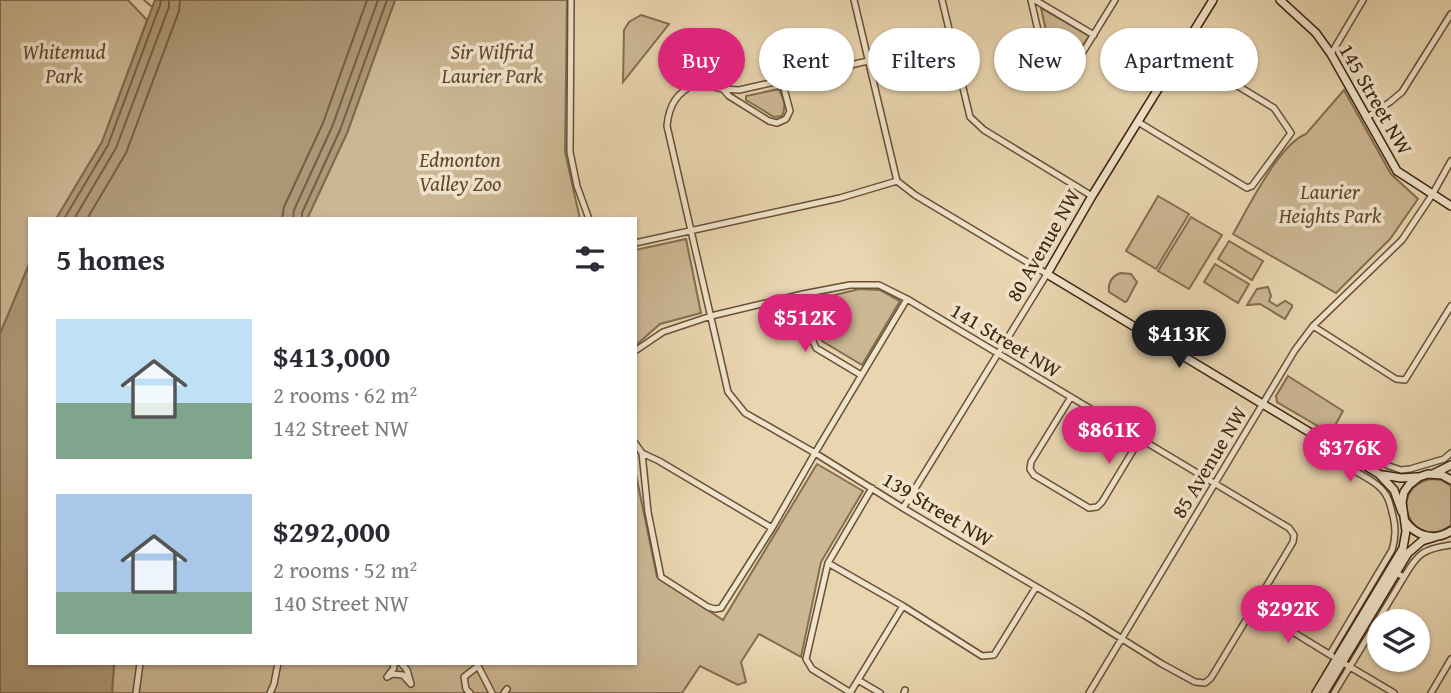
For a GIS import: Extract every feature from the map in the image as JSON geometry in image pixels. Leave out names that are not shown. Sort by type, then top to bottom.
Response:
[{"type":"street","points":[[570,0],[570,152],[577,186],[588,217]]},
{"type":"street","points":[[854,0],[868,61],[854,64]]},
{"type":"street","points":[[942,0],[970,117],[984,130],[1092,196]]},
{"type":"street","points":[[1033,0],[1094,35]]},
{"type":"street","points":[[1033,0],[1045,61],[1050,70],[1060,76],[1070,73],[1115,0]]},
{"type":"street","name":"80 Avenue NW","points":[[1196,28],[1213,0]]},
{"type":"street","name":"145 Street NW","points":[[1280,0],[1316,33],[1331,54],[1397,171],[1451,206]]},
{"type":"street","points":[[1331,54],[1363,0]]},
{"type":"street","points":[[1366,118],[1402,92],[1451,14]]},
{"type":"street","points":[[683,91],[668,113],[667,126],[691,231]]},
{"type":"street","points":[[725,91],[756,115],[777,123],[786,119],[790,111],[784,91]]},
{"type":"street","points":[[875,91],[897,181],[915,195],[1379,474],[1394,490],[1403,516],[1417,533],[1435,537]]},
{"type":"street","name":"80 Avenue NW","points":[[903,508],[1157,91]]},
{"type":"street","points":[[1138,122],[1247,187],[1252,186],[1291,133],[1274,108],[1246,91]]},
{"type":"street","name":"85 Avenue NW","points":[[1089,693],[1295,350],[1313,326],[1402,240],[1451,161]]},
{"type":"street","points":[[637,243],[840,198],[897,181]]},
{"type":"street","name":"139 Street NW","points":[[691,231],[728,392],[745,414],[815,453],[1195,682],[1205,684],[1211,678],[1254,608]]},
{"type":"street","name":"141 Street NW","points":[[803,294],[850,285],[878,285],[907,299],[1289,528],[1294,535],[1293,542],[1254,608]]},
{"type":"street","points":[[637,350],[663,332],[711,316],[803,294],[816,348],[861,375]]},
{"type":"street","points":[[637,446],[642,453],[648,512],[661,577],[708,607],[718,609],[723,606],[772,528],[907,299]]},
{"type":"street","points":[[1313,326],[1395,379],[1405,380],[1451,306]]},
{"type":"street","points":[[1071,397],[1031,462],[1030,468],[1034,475],[1089,508],[1097,507],[1140,439]]},
{"type":"street","points":[[1325,441],[1338,436],[1389,466],[1401,470],[1444,459],[1451,453]]},
{"type":"street","points":[[1324,693],[1395,540],[1395,525],[1386,495],[1377,485],[1330,457],[1323,449],[1325,441]]},
{"type":"street","points":[[642,453],[772,528]]},
{"type":"street","points":[[1379,474],[1401,478],[1419,477],[1451,465]]},
{"type":"street","points":[[1428,474],[1442,475],[1451,480]]},
{"type":"street","points":[[1334,693],[1340,661],[1400,553],[1406,536],[1402,502],[1404,492],[1419,477]]},
{"type":"street","points":[[872,488],[828,563],[807,664],[850,693],[903,606]]},
{"type":"street","points":[[1400,575],[1408,553],[1414,546],[1449,533]]},
{"type":"street","points":[[1316,693],[1400,575],[1420,554],[1451,545]]},
{"type":"street","points":[[828,563],[982,656],[994,655],[1036,587]]},
{"type":"street","points":[[1254,608],[1394,693]]},
{"type":"street","points":[[1431,693],[1451,659]]},
{"type":"street","points":[[136,693],[140,665]]},
{"type":"street","points":[[270,693],[278,665]]},
{"type":"street","points":[[393,665],[387,677],[392,674],[403,675],[411,684]]},
{"type":"street","points":[[403,665],[414,692]]},
{"type":"street","points":[[470,693],[466,689],[464,677],[477,665]]},
{"type":"street","points":[[479,665],[488,678],[492,693]]},
{"type":"street","points":[[858,680],[880,693]]},
{"type":"green space","name":"Whitemud Park","points":[[0,0],[128,0],[147,20],[102,142],[57,217],[28,217],[28,267],[0,334]]},
{"type":"green space","name":"Sir Wilfrid Laurier Park","points":[[395,0],[567,0],[565,152],[580,217],[308,217],[347,133]]},
{"type":"green space","points":[[1041,8],[1075,28],[1045,28]]},
{"type":"green space","points":[[641,15],[669,24],[666,28],[658,28],[658,38],[623,82],[624,30],[629,22]]},
{"type":"green space","name":"Laurier Heights Park","points":[[1344,90],[1391,174],[1418,199],[1390,239],[1336,293],[1233,234],[1285,150],[1306,134]]},
{"type":"green space","points":[[780,91],[784,105],[782,116],[774,117],[746,100],[746,96]]},
{"type":"green space","points":[[1158,196],[1189,214],[1156,269],[1126,251]]},
{"type":"green space","points":[[1191,217],[1222,235],[1189,289],[1158,271]]},
{"type":"green space","points":[[686,239],[701,313],[660,324],[637,344],[637,250]]},
{"type":"green space","points":[[1229,241],[1263,261],[1252,280],[1218,259]]},
{"type":"green space","points":[[1215,264],[1249,284],[1238,303],[1204,282]]},
{"type":"green space","points":[[1121,273],[1131,274],[1137,282],[1125,302],[1109,292],[1111,280]]},
{"type":"green space","points":[[1268,287],[1271,296],[1269,301],[1277,306],[1285,301],[1292,305],[1285,319],[1260,304],[1247,305],[1257,289]]},
{"type":"green space","points":[[859,289],[880,290],[900,301],[862,365],[822,341],[811,301]]},
{"type":"green space","points":[[1288,376],[1343,411],[1332,431],[1328,432],[1277,402],[1276,396]]},
{"type":"green space","points":[[817,464],[863,491],[821,562],[801,657],[759,634],[741,662],[746,682],[738,685],[700,666],[682,693],[112,693],[114,665],[637,665],[637,480],[657,577],[723,620]]},
{"type":"green space","points":[[1431,479],[1441,480],[1451,486],[1451,525],[1437,532],[1425,531],[1415,526],[1406,505],[1409,494],[1417,485]]},
{"type":"water","points":[[155,0],[395,0],[347,133],[308,217],[57,217],[102,142]]},
{"type":"water","points":[[28,267],[28,665],[114,665],[112,693],[0,693],[0,334]]},
{"type":"waterway","points":[[144,0],[151,6]]},
{"type":"park label","name":"Edmonton Valley Zoo","points":[[460,171]]}]
